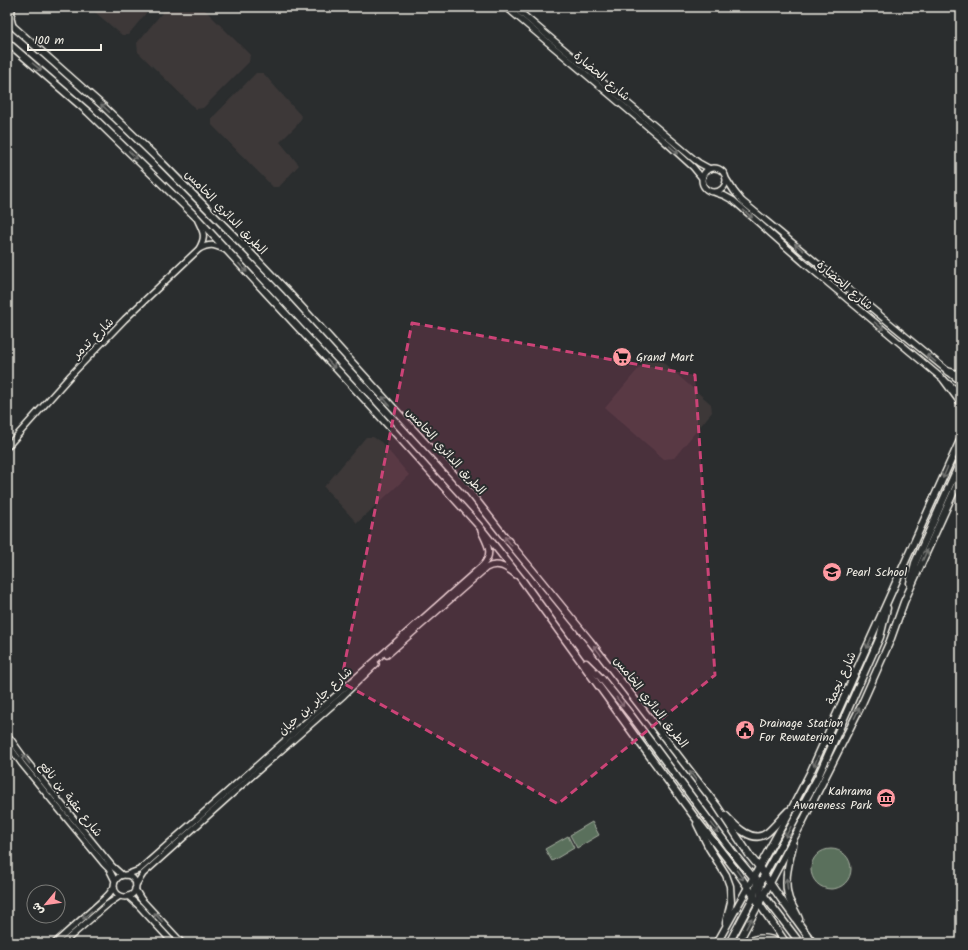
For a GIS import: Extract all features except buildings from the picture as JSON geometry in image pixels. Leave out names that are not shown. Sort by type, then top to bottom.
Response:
[{"type":"main road","name":"الطريق الدائري الخامس","points":[[7,21],[134,135],[242,244],[287,291],[469,491],[590,641],[717,806],[746,851],[759,867]]},
{"type":"main road","points":[[7,42],[88,112],[197,218],[479,526],[522,580],[693,815],[748,887],[786,943]]},
{"type":"main road","points":[[947,371],[961,375]]},
{"type":"main road","points":[[944,380],[961,403]]},
{"type":"main road","name":"شارع نجمة","points":[[759,867],[811,771],[961,438]]},
{"type":"main road","points":[[729,943],[754,896],[770,883],[860,708],[890,641],[904,602],[915,563],[961,460]]},
{"type":"main road","points":[[904,602],[961,476]]},
{"type":"main road","points":[[717,943],[748,887],[759,878],[818,777],[880,637],[892,591]]},
{"type":"main road","points":[[575,653],[597,673],[606,684],[737,858],[759,878],[770,883],[813,943]]},
{"type":"main road","points":[[717,806],[737,827],[757,837],[768,832],[792,808]]},
{"type":"main road","points":[[693,815],[705,842],[726,875],[730,886],[731,902],[725,929]]},
{"type":"main road","points":[[794,838],[786,875],[787,884],[789,898],[806,933]]},
{"type":"main road","points":[[738,943],[760,904],[759,867]]},
{"type":"main road","points":[[748,887],[760,891],[800,943]]},
{"type":"main road","points":[[746,943],[761,938],[772,939],[779,943]]},
{"type":"street","name":"شارع الحضارة","points":[[506,7],[660,138],[693,167],[702,178]]},
{"type":"street","name":"شارع الحضارة","points":[[514,7],[690,156],[710,169]]},
{"type":"street","points":[[11,9],[13,26]]},
{"type":"street","points":[[716,168],[721,170],[725,174],[727,180],[726,186],[716,193],[706,189],[702,184],[702,178],[705,172],[710,169],[716,168]]},
{"type":"street","name":"شارع الحضارة","points":[[727,180],[742,201],[961,382]]},
{"type":"street","name":"شارع الحضارة","points":[[716,193],[734,201],[803,262],[961,394]]},
{"type":"street","points":[[197,218],[204,234],[199,250]]},
{"type":"street","points":[[199,250],[209,245],[226,250]]},
{"type":"street","name":"شارع تدمر","points":[[7,447],[71,375],[125,320],[199,250]]},
{"type":"street","name":"شارع جابر بن حيان","points":[[124,875],[139,870],[483,565],[489,558],[489,552],[479,526]]},
{"type":"street","name":"شارع جابر بن حيان","points":[[135,887],[143,874],[486,568],[489,566],[499,565],[505,567],[522,580]]},
{"type":"street","name":"شارع عقبة بن نافع","points":[[7,734],[25,759],[112,866],[124,875]]},
{"type":"street","name":"شارع عقبة بن نافع","points":[[7,743],[22,764],[104,864],[114,884]]},
{"type":"street","points":[[55,943],[104,899],[109,894],[117,878],[124,875],[133,878],[135,887],[141,899],[182,943]]},
{"type":"street","points":[[114,884],[115,891],[120,896]]},
{"type":"street","points":[[64,943],[108,904],[120,896],[128,896],[134,892],[135,887]]},
{"type":"street","points":[[128,896],[173,943]]},
{"type":"highlighted area","points":[[412,323],[695,375],[715,675],[558,804],[341,682]]},
{"type":"shaded area","points":[[89,7],[151,7],[128,35],[122,35]]},
{"type":"shaded area","points":[[167,7],[202,7],[250,55],[249,62],[203,108],[196,109],[138,52],[137,43]]},
{"type":"shaded area","points":[[256,73],[263,73],[302,117],[297,125],[280,142],[299,165],[279,187],[273,187],[212,125],[212,118]]},
{"type":"shaded area","points":[[652,353],[711,404],[712,412],[674,458],[664,459],[605,408]]},
{"type":"shaded area","points":[[366,437],[373,437],[381,442],[409,475],[357,523],[324,487]]},
{"type":"green space","points":[[592,822],[599,835],[577,848],[570,835]]},
{"type":"green space","points":[[568,836],[574,848],[552,861],[545,849]]},
{"type":"green space","points":[[831,849],[845,855],[851,869],[845,883],[831,889],[817,883],[811,869],[817,855]]},
{"type":"place","name":"Grand Mart","points":[[622,357]]},
{"type":"place","name":"Pearl School","points":[[832,572]]},
{"type":"place","name":"Drainage Station For Rewatering","points":[[745,730]]},
{"type":"place","name":"Kahrama Awareness Park","points":[[886,798]]}]
